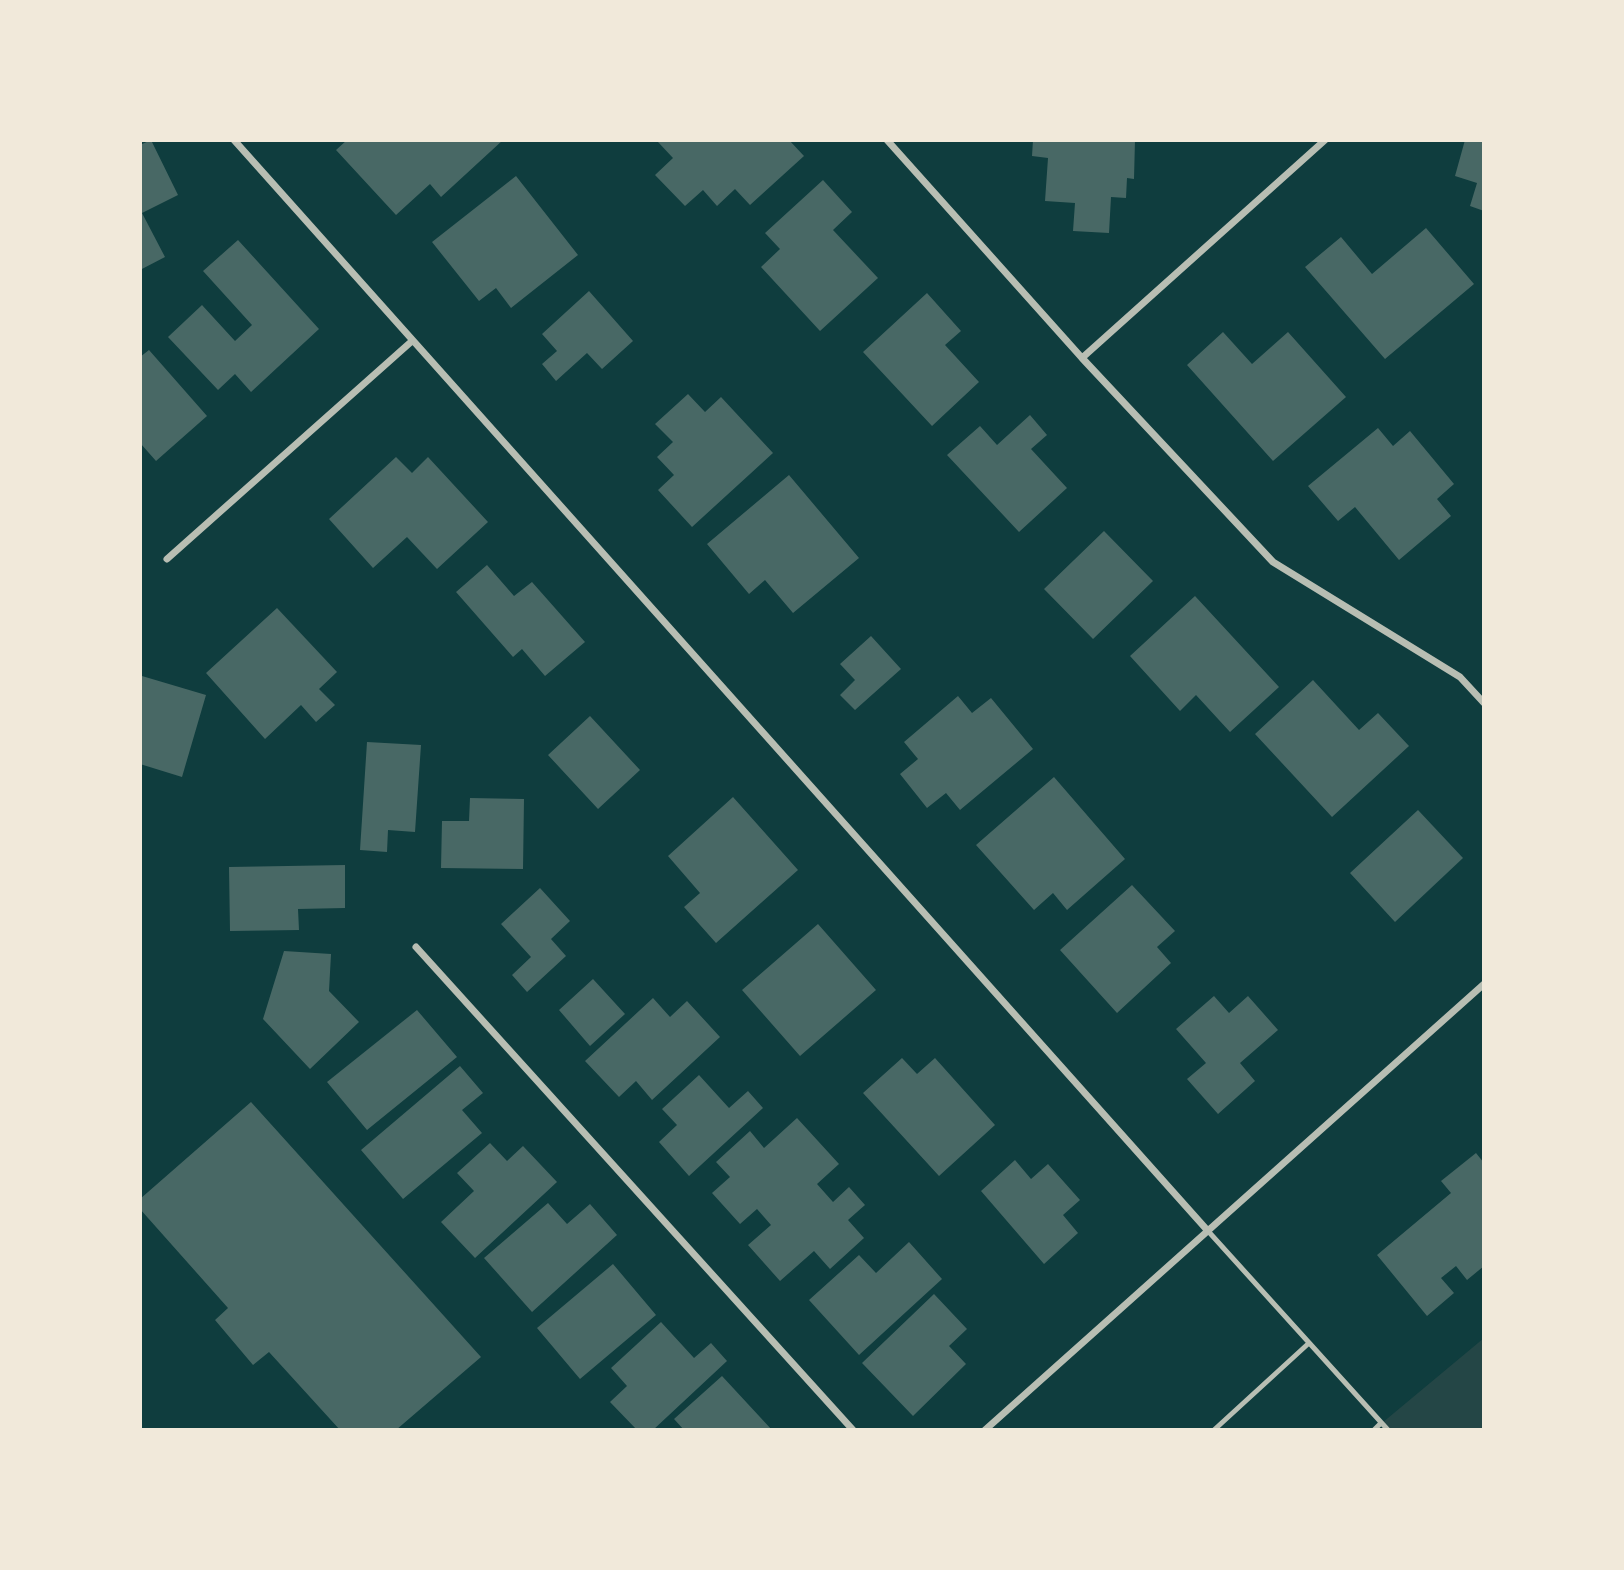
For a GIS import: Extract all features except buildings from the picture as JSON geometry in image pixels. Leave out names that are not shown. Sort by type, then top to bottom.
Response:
[{"type":"street","points":[[234,140],[1208,1231]]},
{"type":"street","points":[[887,140],[1082,358],[1273,562],[1460,677],[1484,703]]},
{"type":"street","points":[[1082,358],[1325,140]]},
{"type":"street","points":[[167,559],[412,341]]},
{"type":"street","points":[[415,947],[853,1430]]},
{"type":"street","points":[[985,1430],[1484,984]]},
{"type":"lane","points":[[1208,1231],[1388,1430]]},
{"type":"lane","points":[[1214,1430],[1309,1343]]},
{"type":"lane","points":[[1374,1430],[1381,1423]]},
{"type":"shaded area","points":[[1484,1338],[1484,1430],[1388,1430],[1382,1423]]}]
